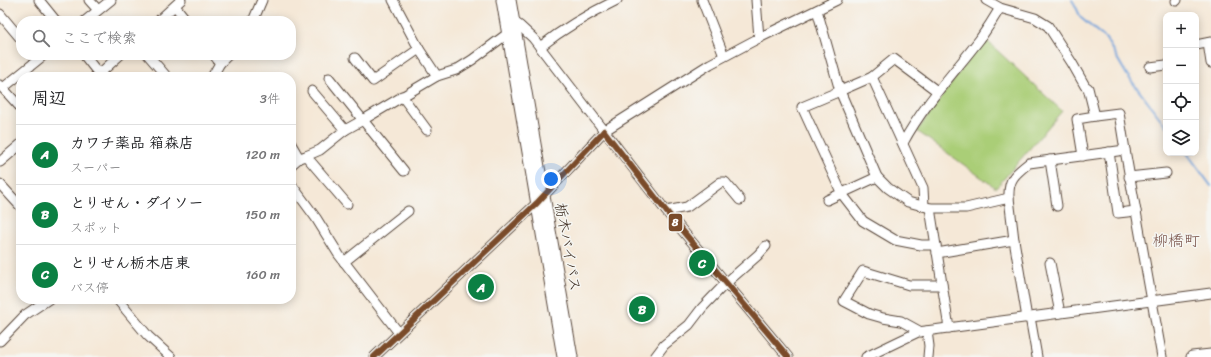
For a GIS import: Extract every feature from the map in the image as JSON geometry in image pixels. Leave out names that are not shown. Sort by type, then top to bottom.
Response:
[{"type":"main road","name":"栃木バイパス","points":[[507,1],[541,199],[563,357]]},
{"type":"main road","name":"栃木バイパス","points":[[509,18],[507,34],[572,357]]},
{"type":"main road","points":[[1192,357],[1211,355]]},
{"type":"street","points":[[39,0],[52,16]]},
{"type":"street","points":[[90,0],[98,10]]},
{"type":"street","points":[[91,16],[111,0]]},
{"type":"street","points":[[255,16],[262,0]]},
{"type":"street","points":[[393,0],[419,48],[437,76]]},
{"type":"street","points":[[540,47],[557,33],[617,0]]},
{"type":"street","points":[[702,0],[724,56]]},
{"type":"street","points":[[756,0],[759,38]]},
{"type":"street","points":[[374,357],[541,199],[604,131],[724,56],[837,0]]},
{"type":"street","points":[[986,0],[1000,8],[1035,18],[1048,26],[1085,86],[1088,88],[1095,116]]},
{"type":"street","points":[[164,16],[178,3],[184,16]]},
{"type":"street","points":[[903,143],[911,128],[937,91],[980,38],[1000,8]]},
{"type":"street","points":[[817,10],[840,91],[877,177],[888,188],[908,202],[927,207],[966,208],[1009,198]]},
{"type":"street","points":[[0,14],[16,33]]},
{"type":"street","points":[[509,18],[527,32],[540,47],[666,211],[788,357]]},
{"type":"street","points":[[296,161],[320,150],[344,130],[437,76],[456,70],[507,34]]},
{"type":"street","points":[[1199,44],[1210,42],[1211,63]]},
{"type":"street","points":[[355,58],[373,81],[419,48]]},
{"type":"street","points":[[937,91],[894,59],[872,77],[802,107],[842,194],[863,221],[895,240],[937,249],[1014,240]]},
{"type":"street","points":[[20,72],[35,60]]},
{"type":"street","points":[[87,60],[95,72]]},
{"type":"street","points":[[102,72],[115,60]]},
{"type":"street","points":[[152,60],[163,72]]},
{"type":"street","points":[[215,72],[223,60]]},
{"type":"street","points":[[1150,67],[1163,65]]},
{"type":"street","points":[[16,75],[2,86],[16,102]]},
{"type":"street","points":[[872,77],[923,188],[937,249],[949,328]]},
{"type":"street","points":[[329,78],[404,171]]},
{"type":"street","points":[[312,91],[344,130]]},
{"type":"street","points":[[402,96],[427,130]]},
{"type":"street","points":[[1083,156],[1077,119],[1119,113],[1124,150],[1162,357]]},
{"type":"street","points":[[0,162],[16,148]]},
{"type":"street","points":[[296,149],[348,204]]},
{"type":"street","points":[[1037,357],[1014,240],[1009,198],[1010,185],[1017,173],[1029,163],[1124,150]]},
{"type":"street","points":[[1109,152],[1118,213],[1136,211]]},
{"type":"street","points":[[1050,160],[1057,206]]},
{"type":"street","points":[[1129,177],[1166,173]]},
{"type":"street","points":[[827,200],[877,177]]},
{"type":"street","points":[[666,211],[687,207],[721,182],[725,182],[740,200]]},
{"type":"street","points":[[0,184],[16,202]]},
{"type":"street","points":[[296,191],[316,218],[344,262],[399,333]]},
{"type":"street","points":[[344,262],[408,211]]},
{"type":"street","points":[[655,357],[664,345],[689,325],[702,308],[726,283],[766,246]]},
{"type":"street","points":[[1050,263],[1060,313]]},
{"type":"street","points":[[928,357],[929,346],[924,332],[901,321],[869,314],[844,301],[863,271],[909,285],[942,286]]},
{"type":"street","points":[[866,357],[924,332],[1211,292]]},
{"type":"street","points":[[0,341],[25,315],[42,304]]},
{"type":"street","points":[[121,304],[148,336],[171,357]]},
{"type":"green space","points":[[984,38],[1062,111],[996,188],[917,131]]},
{"type":"waterway","points":[[1072,0],[1081,18],[1106,39],[1127,75],[1163,122]]},
{"type":"waterway","points":[[1189,156],[1211,186]]},
{"type":"transit line","name":"8","points":[[604,131],[666,211],[788,357]]},
{"type":"transit line","name":"8","points":[[374,357],[537,203],[604,131]]},
{"type":"place","name":"とりせん栃木店東","points":[[702,263]]},
{"type":"place","name":"カワチ薬品 箱森店","points":[[481,287]]},
{"type":"place","name":"とりせん・ダイソー","points":[[642,309]]},
{"type":"district","name":"柳橋町","points":[[1176,240]]}]
